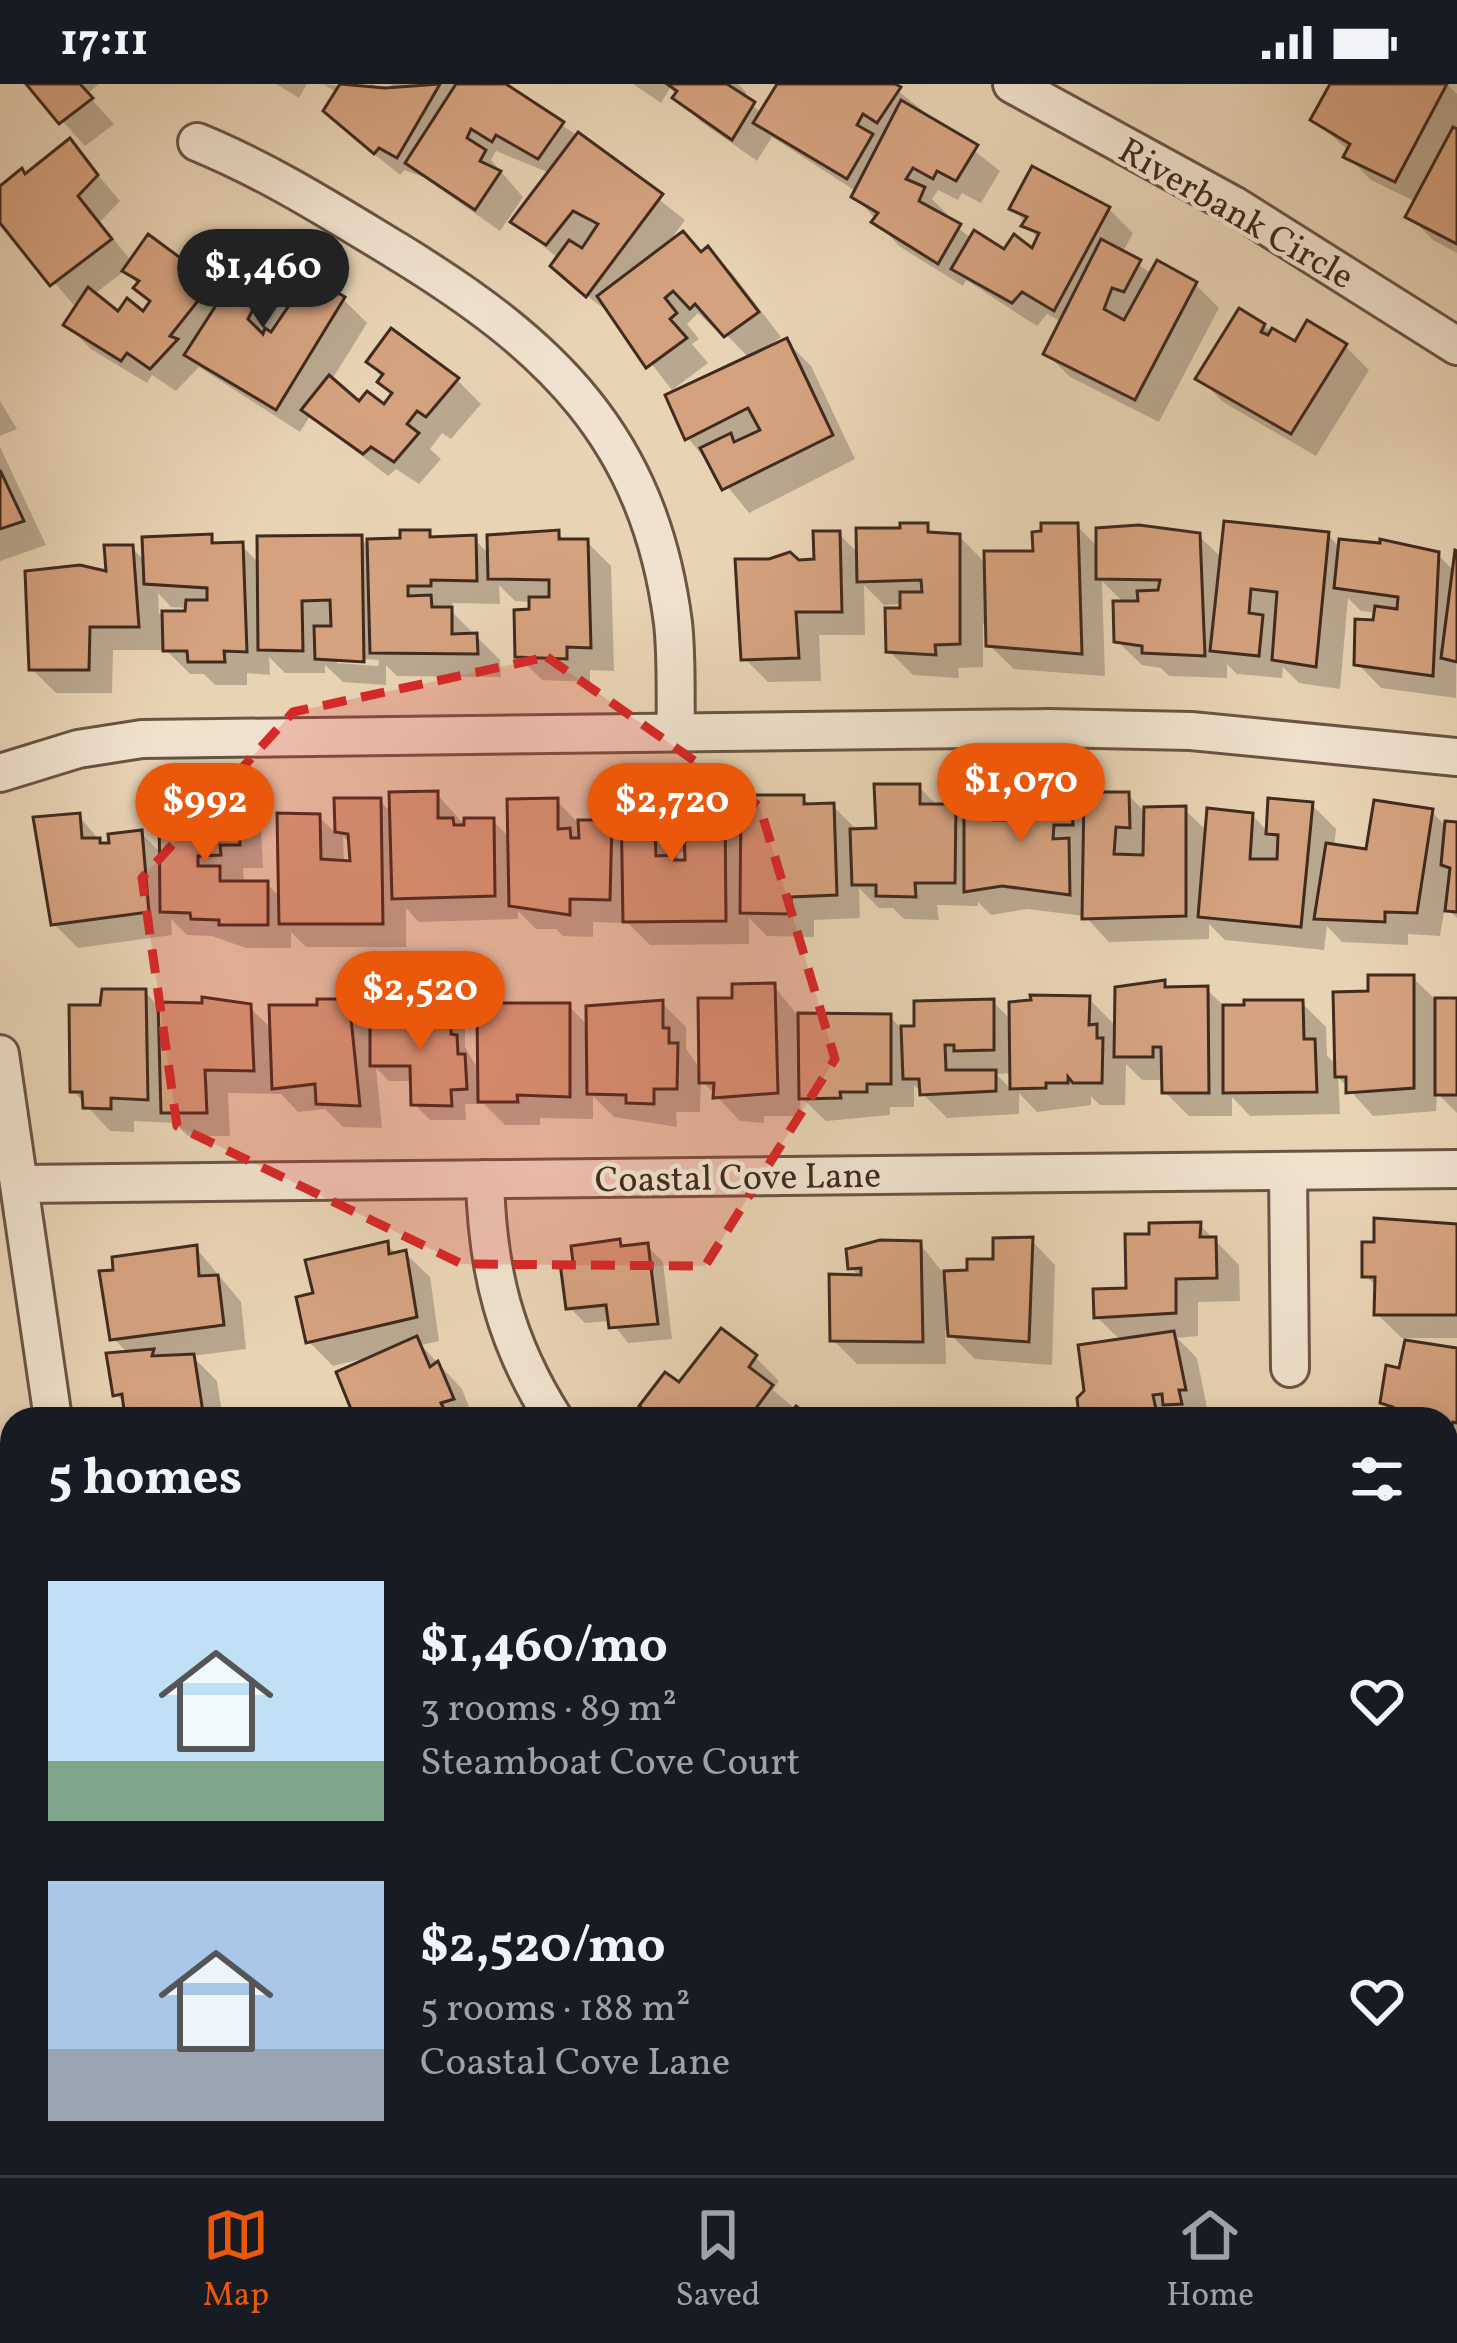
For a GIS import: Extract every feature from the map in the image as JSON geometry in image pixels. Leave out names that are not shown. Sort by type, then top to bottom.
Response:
[{"type":"street","name":"Riverbank Circle","points":[[1012,84],[1234,206],[1457,346]]},
{"type":"street","points":[[197,142],[264,170],[476,300],[526,338],[573,386],[612,441],[644,504],[662,563],[674,626],[676,732]]},
{"type":"street","points":[[0,773],[78,749],[142,739],[676,732],[1191,731],[1457,757]]},
{"type":"street","points":[[0,1054],[51,1407]]},
{"type":"street","name":"Coastal Cove Lane","points":[[19,1184],[1457,1169]]},
{"type":"street","points":[[1288,1171],[1290,1368]]},
{"type":"street","points":[[485,1179],[489,1266],[503,1322],[526,1376],[546,1407]]},
{"type":"highlighted area","points":[[547,657],[760,807],[835,1059],[705,1266],[462,1264],[177,1126],[142,878],[293,712]]},
{"type":"building","points":[[26,84],[80,84],[93,98],[59,124]]},
{"type":"building","points":[[340,84],[385,88],[440,84],[397,158],[379,148],[374,154],[323,111]]},
{"type":"building","points":[[456,84],[506,84],[564,122],[538,159],[496,135],[492,142],[471,129],[467,138],[486,150],[480,161],[501,171],[475,210],[405,163]]},
{"type":"building","points":[[667,84],[727,84],[755,102],[732,140],[672,98],[677,91]]},
{"type":"building","points":[[777,84],[901,87],[877,123],[863,114],[857,125],[873,134],[847,179],[753,123]]},
{"type":"building","points":[[1330,84],[1447,84],[1395,182],[1343,157],[1350,144],[1310,120]]},
{"type":"building","points":[[901,100],[978,145],[956,181],[937,171],[933,179],[913,168],[906,179],[925,187],[919,201],[961,224],[938,264],[871,222],[878,213],[851,197]]},
{"type":"building","points":[[1453,127],[1457,129],[1457,244],[1405,217]]},
{"type":"building","points":[[578,132],[663,194],[586,297],[550,266],[569,240],[582,248],[598,224],[573,211],[546,245],[510,222]]},
{"type":"building","points":[[70,138],[98,175],[78,196],[112,239],[50,286],[0,223],[0,186],[22,168],[25,174]]},
{"type":"building","points":[[1032,166],[1110,207],[1054,311],[1022,292],[1012,303],[951,269],[974,230],[1004,249],[1014,234],[1032,248],[1039,233],[1021,226],[1027,217],[1009,209]]},
{"type":"building","points":[[683,231],[701,252],[708,246],[759,312],[724,337],[695,304],[690,309],[673,291],[665,298],[677,313],[670,319],[687,338],[646,368],[597,296]]},
{"type":"building","points":[[148,234],[213,282],[170,336],[178,339],[150,369],[127,353],[121,361],[63,325],[88,287],[118,311],[127,298],[143,311],[150,301],[133,288],[139,281],[122,271]]},
{"type":"building","points":[[1101,239],[1141,260],[1124,292],[1112,288],[1104,309],[1124,320],[1157,260],[1197,282],[1135,400],[1043,354]]},
{"type":"building","points":[[253,248],[291,274],[273,303],[259,298],[248,319],[263,334],[265,328],[271,332],[309,276],[345,297],[276,410],[184,355]]},
{"type":"building","points":[[1239,308],[1265,324],[1261,332],[1268,335],[1272,328],[1295,341],[1307,320],[1347,344],[1291,434],[1195,379]]},
{"type":"building","points":[[391,328],[459,378],[426,417],[417,411],[407,424],[419,433],[394,462],[371,447],[363,454],[301,410],[329,375],[359,401],[367,391],[384,404],[392,393],[377,382],[383,374],[366,362]]},
{"type":"building","points":[[787,338],[833,435],[722,490],[700,448],[731,433],[734,442],[760,430],[748,408],[685,440],[665,395]]},
{"type":"building","points":[[0,470],[24,521],[0,529]]},
{"type":"building","points":[[1224,521],[1329,532],[1316,667],[1272,660],[1277,592],[1251,589],[1249,613],[1263,615],[1259,656],[1210,651]]},
{"type":"building","points":[[900,523],[928,523],[928,532],[960,534],[960,644],[935,645],[936,655],[886,652],[885,608],[900,608],[900,592],[922,592],[921,580],[857,582],[856,528],[900,528]]},
{"type":"building","points":[[1041,523],[1078,523],[1082,654],[986,646],[984,551],[1033,551],[1032,532],[1041,531]]},
{"type":"building","points":[[1139,525],[1200,533],[1205,656],[1142,653],[1142,646],[1114,642],[1113,601],[1138,601],[1137,591],[1158,590],[1160,580],[1096,579],[1096,528]]},
{"type":"building","points":[[400,530],[430,530],[430,537],[476,535],[477,581],[431,580],[431,586],[408,586],[408,596],[431,595],[432,607],[452,607],[452,634],[477,633],[478,654],[370,653],[367,539],[400,538]]},
{"type":"building","points":[[559,530],[559,539],[588,539],[591,648],[567,647],[567,659],[515,657],[514,610],[529,609],[529,597],[549,597],[549,580],[488,579],[487,535]]},
{"type":"building","points":[[813,531],[840,531],[842,612],[796,612],[799,658],[741,660],[735,559],[769,559],[790,552],[799,560],[814,559]]},
{"type":"building","points":[[212,534],[212,543],[243,542],[247,652],[224,651],[225,662],[188,662],[187,651],[163,651],[162,611],[185,611],[186,600],[207,600],[207,588],[144,584],[142,537]]},
{"type":"building","points":[[362,535],[364,662],[315,659],[314,626],[331,626],[330,600],[302,601],[303,651],[258,650],[257,536]]},
{"type":"building","points":[[1339,539],[1380,543],[1380,539],[1439,552],[1433,676],[1354,665],[1355,619],[1373,620],[1375,606],[1397,609],[1398,597],[1334,588]]},
{"type":"building","points":[[104,545],[133,545],[139,627],[90,627],[89,670],[29,670],[25,571],[80,565],[106,571]]},
{"type":"building","points":[[1457,551],[1457,662],[1441,658]]},
{"type":"building","points":[[874,784],[920,784],[920,804],[956,804],[955,883],[915,883],[916,897],[876,896],[876,885],[852,885],[850,829],[876,828]]},
{"type":"building","points":[[1027,786],[1071,786],[1073,825],[1054,825],[1053,839],[1069,838],[1070,895],[1002,886],[964,892],[964,813],[993,812],[993,820],[1005,820],[1004,813],[1030,813]]},
{"type":"building","points":[[438,791],[438,818],[453,818],[454,825],[464,825],[464,818],[494,818],[495,896],[392,899],[389,792]]},
{"type":"building","points":[[1084,792],[1129,792],[1130,828],[1116,827],[1114,854],[1143,855],[1144,807],[1186,806],[1186,916],[1082,919]]},
{"type":"building","points":[[741,795],[804,795],[804,804],[834,803],[837,895],[791,897],[791,914],[740,913]]},
{"type":"building","points":[[621,796],[667,796],[668,829],[655,829],[656,856],[674,855],[674,860],[685,860],[683,809],[725,809],[726,921],[623,922]]},
{"type":"building","points":[[334,798],[381,798],[383,924],[279,924],[277,813],[320,814],[321,859],[350,861],[348,834],[335,832]]},
{"type":"building","points":[[558,798],[558,829],[570,828],[571,838],[579,838],[578,820],[612,820],[610,900],[570,899],[570,915],[509,906],[507,799]]},
{"type":"building","points":[[1268,798],[1313,802],[1301,927],[1198,917],[1207,808],[1253,813],[1250,859],[1277,859],[1278,835],[1266,834]]},
{"type":"building","points":[[238,800],[240,845],[220,845],[221,855],[198,856],[198,866],[220,866],[220,881],[268,881],[268,925],[219,925],[219,920],[191,919],[190,913],[160,912],[159,801]]},
{"type":"building","points":[[1374,800],[1433,809],[1417,913],[1385,912],[1385,922],[1314,919],[1326,843],[1366,849]]},
{"type":"building","points":[[80,813],[82,838],[100,838],[100,843],[109,843],[108,834],[142,830],[149,912],[51,925],[33,817]]},
{"type":"building","points":[[1445,821],[1457,822],[1457,912],[1445,911],[1450,868],[1441,865]]},
{"type":"building","points":[[1368,975],[1414,975],[1414,1088],[1346,1093],[1346,1077],[1335,1077],[1333,992],[1368,991]]},
{"type":"building","points":[[1165,980],[1165,987],[1208,986],[1209,1093],[1162,1093],[1161,1047],[1153,1047],[1153,1057],[1114,1057],[1115,987]]},
{"type":"building","points":[[775,983],[778,1093],[713,1098],[714,1083],[699,1083],[698,998],[732,998],[732,984]]},
{"type":"building","points":[[102,989],[146,989],[148,1100],[111,1098],[111,1109],[83,1108],[82,1092],[70,1092],[69,1005],[100,1005]]},
{"type":"building","points":[[1030,995],[1090,996],[1089,1025],[1097,1024],[1097,1038],[1103,1038],[1102,1083],[1073,1083],[1068,1077],[1068,1083],[1046,1083],[1046,1088],[1010,1089],[1009,1002],[1031,1000]]},
{"type":"building","points":[[202,997],[251,1004],[254,1071],[205,1070],[207,1113],[161,1113],[158,1002],[202,1003]]},
{"type":"building","points":[[1435,998],[1457,998],[1457,1095],[1435,1095]]},
{"type":"building","points":[[317,999],[349,999],[360,1106],[316,1104],[315,1084],[272,1089],[269,1005],[317,1005]]},
{"type":"building","points":[[994,999],[994,1050],[954,1051],[954,1045],[945,1045],[946,1070],[996,1070],[996,1091],[920,1095],[919,1079],[903,1079],[901,1026],[914,1026],[914,1001]]},
{"type":"building","points":[[663,1000],[663,1028],[669,1028],[669,1043],[678,1043],[677,1089],[654,1089],[654,1104],[626,1103],[626,1095],[587,1094],[586,1006]]},
{"type":"building","points":[[1244,1000],[1303,1000],[1304,1039],[1315,1039],[1317,1092],[1223,1093],[1223,1005],[1244,1005]]},
{"type":"building","points":[[484,1003],[570,1003],[570,1097],[517,1095],[518,1102],[478,1102],[477,1012],[483,1012]]},
{"type":"building","points":[[451,1010],[451,1034],[457,1035],[458,1054],[465,1054],[467,1089],[451,1090],[452,1106],[411,1105],[410,1066],[370,1066],[370,1012]]},
{"type":"building","points":[[798,1013],[891,1014],[891,1084],[867,1084],[867,1092],[840,1092],[841,1098],[799,1099]]},
{"type":"building","points":[[1374,1218],[1457,1224],[1457,1315],[1374,1315],[1375,1277],[1362,1277],[1362,1242],[1374,1242]]},
{"type":"building","points":[[1201,1222],[1200,1237],[1216,1237],[1217,1278],[1176,1279],[1176,1313],[1094,1318],[1093,1289],[1126,1288],[1125,1234],[1149,1234],[1149,1223]]},
{"type":"building","points":[[1033,1237],[1029,1342],[948,1336],[944,1271],[967,1270],[967,1259],[993,1259],[993,1238]]},
{"type":"building","points":[[620,1239],[621,1246],[648,1243],[658,1324],[609,1328],[606,1305],[566,1309],[560,1263],[573,1262],[571,1246]]},
{"type":"building","points":[[880,1240],[921,1241],[923,1342],[830,1341],[829,1274],[861,1275],[861,1268],[848,1269],[846,1249]]},
{"type":"building","points":[[388,1241],[389,1254],[406,1250],[417,1317],[306,1343],[296,1297],[313,1293],[305,1260]]},
{"type":"building","points":[[197,1245],[199,1276],[218,1275],[224,1325],[110,1340],[99,1271],[113,1270],[112,1257]]},
{"type":"building","points":[[721,1328],[757,1355],[749,1367],[773,1385],[757,1407],[639,1406],[665,1372],[679,1382]]},
{"type":"building","points":[[1174,1331],[1186,1390],[1179,1390],[1182,1404],[1163,1405],[1162,1394],[1153,1395],[1156,1407],[1078,1407],[1077,1398],[1084,1391],[1078,1345]]},
{"type":"building","points":[[417,1336],[430,1367],[438,1361],[454,1399],[441,1403],[443,1407],[350,1407],[336,1372]]},
{"type":"building","points":[[1405,1340],[1457,1348],[1457,1407],[1380,1403],[1386,1365],[1399,1368]]},
{"type":"building","points":[[154,1349],[152,1356],[194,1354],[202,1407],[124,1407],[122,1394],[113,1396],[106,1353]]}]
